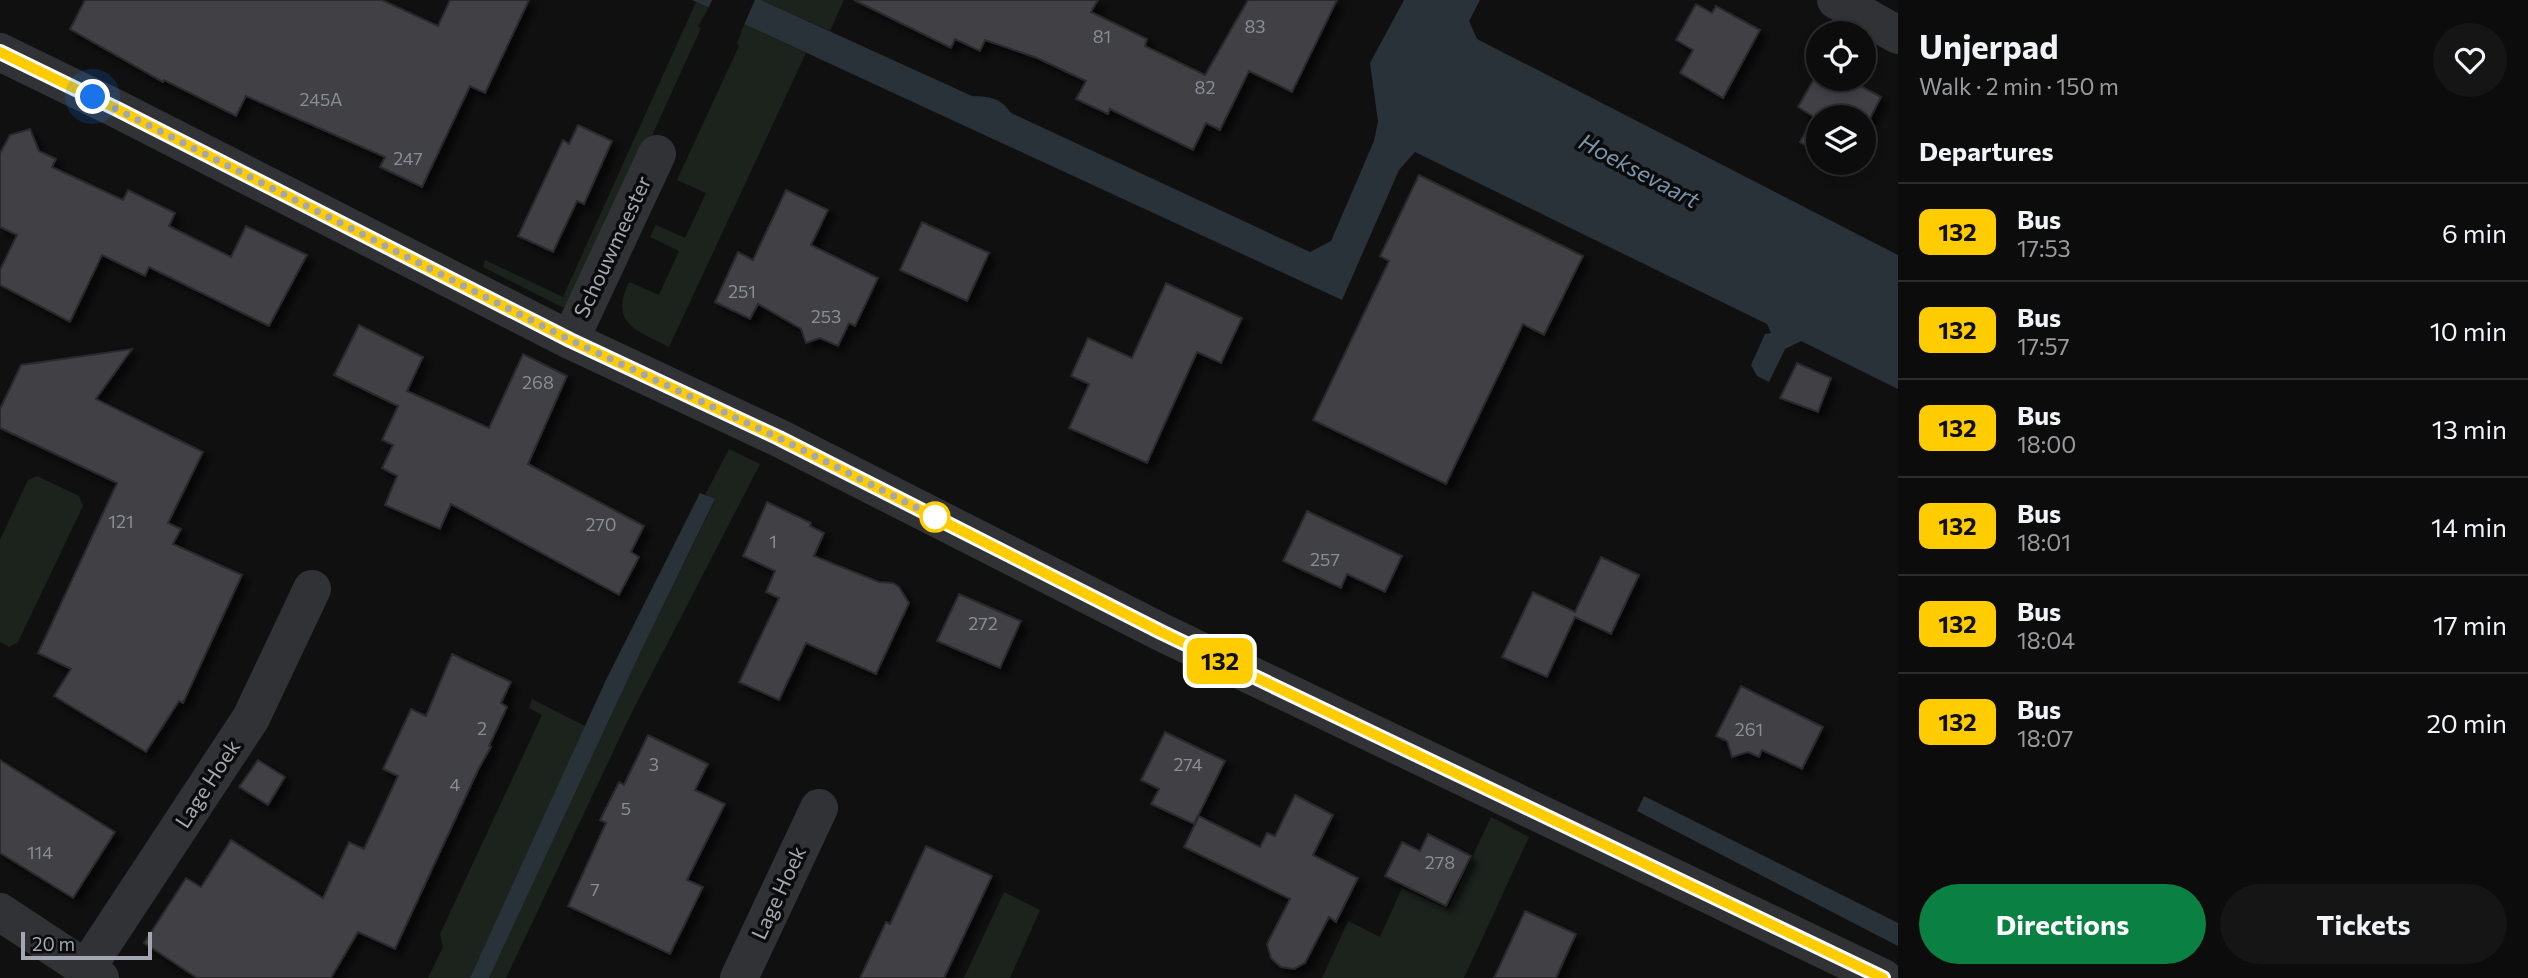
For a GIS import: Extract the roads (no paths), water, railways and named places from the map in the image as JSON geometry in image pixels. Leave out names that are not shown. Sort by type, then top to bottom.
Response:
[{"type":"street","points":[[1836,0],[1898,35]]},
{"type":"street","points":[[0,52],[570,340],[779,438],[1163,633],[1883,978]]},
{"type":"street","name":"Schouwmeester","points":[[570,340],[657,154]]},
{"type":"street","name":"Lage Hoek","points":[[0,912],[93,974],[251,718],[312,589]]},
{"type":"street","name":"Lage Hoek","points":[[739,978],[819,808]]},
{"type":"water","name":"Hoeksevaart","points":[[692,0],[761,0],[972,96],[999,101],[1011,113],[1310,252],[1331,241],[1374,141],[1378,121],[1370,63],[1404,0],[1480,0],[1469,21],[1477,39],[1898,255],[1898,389],[1801,341],[1785,349],[1769,382],[1757,376],[1751,365],[1765,334],[1771,333],[1767,324],[1415,152],[1399,170],[1342,300]]},
{"type":"water","points":[[700,493],[715,499],[489,978],[470,978],[605,682]]},
{"type":"water","points":[[1644,796],[1898,923],[1898,946],[1637,811]]}]
